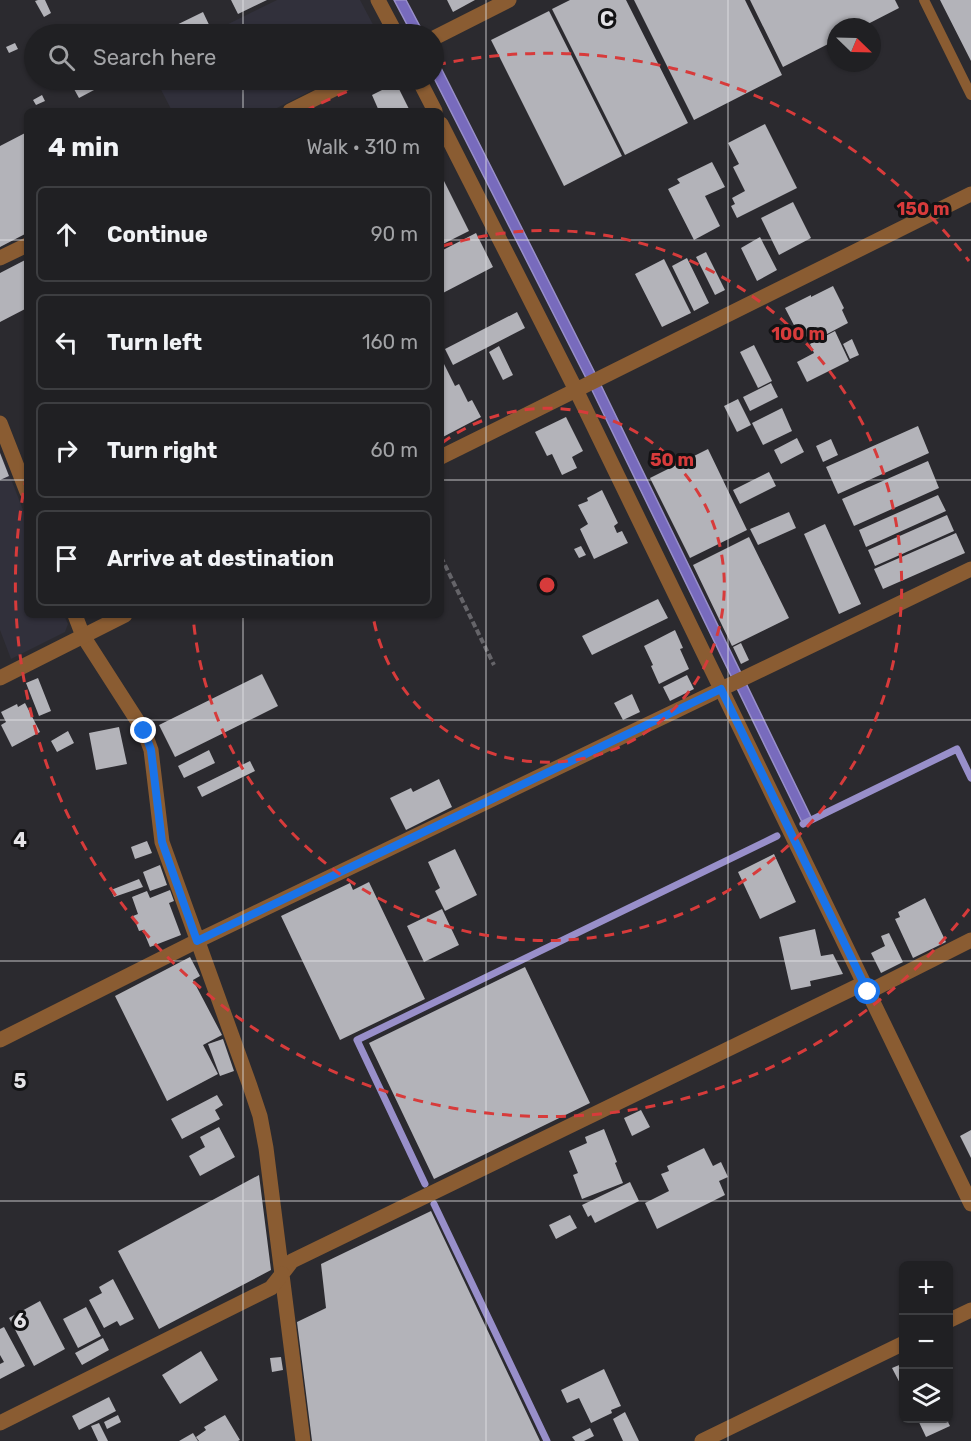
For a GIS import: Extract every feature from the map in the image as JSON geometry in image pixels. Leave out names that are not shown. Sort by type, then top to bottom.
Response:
[{"type":"street","points":[[378,0],[391,24]]},
{"type":"street","points":[[444,33],[509,0]]},
{"type":"street","points":[[296,108],[332,90]]},
{"type":"street","points":[[424,90],[433,108]]},
{"type":"street","points":[[444,130],[733,683],[866,988],[971,1204]]},
{"type":"street","points":[[444,456],[971,195]]},
{"type":"street","points":[[0,258],[24,246]]},
{"type":"street","points":[[0,423],[24,484]]},
{"type":"street","points":[[0,1040],[197,941],[971,569]]},
{"type":"street","points":[[76,618],[83,636],[144,731],[151,750],[162,842],[260,1116],[303,1441]]},
{"type":"street","points":[[0,678],[119,618]]},
{"type":"street","points":[[0,1423],[271,1288],[292,1261],[971,940]]},
{"type":"street","points":[[953,1319],[971,1310]]},
{"type":"street","points":[[702,1441],[899,1345]]},
{"type":"lane","points":[[924,0],[971,94]]},
{"type":"path","points":[[444,563],[494,665]]},
{"type":"shaded area","points":[[277,0],[360,0],[373,24],[228,24]]},
{"type":"shaded area","points":[[394,0],[406,0],[419,24],[407,24]]},
{"type":"shaded area","points":[[444,74],[598,379],[812,819],[803,824],[589,384],[440,90],[444,90]]},
{"type":"shaded area","points":[[161,90],[313,90],[277,108],[170,108]]},
{"type":"shaded area","points":[[0,451],[24,512],[24,618],[65,618],[68,624],[65,632],[11,659],[0,630]]},
{"type":"building","points":[[45,0],[51,13],[44,17],[35,1]]},
{"type":"building","points":[[231,0],[267,0],[238,14]]},
{"type":"building","points":[[447,0],[475,0],[453,12]]},
{"type":"building","points":[[570,0],[626,0],[688,123],[625,155],[552,9]]},
{"type":"building","points":[[634,0],[745,0],[782,75],[694,120]]},
{"type":"building","points":[[750,0],[895,0],[899,8],[880,18],[827,18],[827,45],[783,67]]},
{"type":"building","points":[[940,0],[971,0],[971,61]]},
{"type":"building","points":[[549,11],[622,156],[564,186],[491,40]]},
{"type":"building","points":[[203,12],[209,24],[178,24]]},
{"type":"building","points":[[15,43],[18,49],[9,53],[6,47]]},
{"type":"building","points":[[75,90],[94,90],[79,98]]},
{"type":"building","points":[[382,90],[400,90],[408,108],[378,108],[372,95]]},
{"type":"building","points":[[42,95],[45,101],[36,105],[33,100]]},
{"type":"building","points":[[765,124],[797,188],[737,218],[731,206],[735,204],[732,198],[745,191],[733,167],[739,164],[728,143]]},
{"type":"building","points":[[24,134],[24,235],[0,247],[0,146]]},
{"type":"building","points":[[712,162],[725,187],[705,196],[720,226],[694,240],[668,189],[680,183],[677,179]]},
{"type":"building","points":[[444,181],[469,231],[444,244]]},
{"type":"building","points":[[793,202],[811,238],[779,255],[761,218]]},
{"type":"building","points":[[476,233],[493,267],[444,292],[444,249]]},
{"type":"building","points":[[760,237],[777,270],[757,281],[741,248]]},
{"type":"building","points":[[706,252],[725,290],[715,295],[696,257]]},
{"type":"building","points":[[687,258],[709,303],[694,311],[672,266]]},
{"type":"building","points":[[664,259],[691,313],[662,327],[635,274]]},
{"type":"building","points":[[24,261],[24,310],[0,322],[0,273]]},
{"type":"building","points":[[833,286],[844,308],[842,310],[848,323],[810,343],[802,328],[797,331],[785,308]]},
{"type":"building","points":[[517,312],[525,328],[453,365],[445,349]]},
{"type":"building","points":[[835,331],[849,361],[807,382],[797,362],[814,353],[810,344]]},
{"type":"building","points":[[852,339],[859,355],[850,359],[843,344]]},
{"type":"building","points":[[754,345],[772,381],[758,388],[740,352]]},
{"type":"building","points":[[499,346],[513,375],[503,380],[489,352]]},
{"type":"building","points":[[444,364],[455,386],[459,384],[468,402],[472,400],[481,417],[444,436]]},
{"type":"building","points":[[771,383],[778,397],[750,411],[743,397]]},
{"type":"building","points":[[738,399],[751,425],[737,432],[724,406]]},
{"type":"building","points":[[782,408],[792,431],[763,445],[752,423]]},
{"type":"building","points":[[566,417],[583,451],[572,457],[577,468],[562,475],[552,454],[547,456],[535,432]]},
{"type":"building","points":[[918,426],[929,453],[838,494],[826,467]]},
{"type":"building","points":[[797,438],[804,452],[781,464],[774,450]]},
{"type":"building","points":[[831,439],[838,455],[823,462],[816,446]]},
{"type":"building","points":[[708,449],[747,530],[690,558],[650,478]]},
{"type":"building","points":[[0,453],[9,476],[0,480]]},
{"type":"building","points":[[928,461],[939,488],[854,526],[842,499]]},
{"type":"building","points":[[769,472],[776,486],[740,504],[733,490]]},
{"type":"building","points":[[602,490],[618,523],[614,526],[617,533],[622,531],[628,543],[594,559],[580,529],[588,524],[578,505],[588,501],[587,498]]},
{"type":"building","points":[[938,495],[946,511],[866,547],[859,530]]},
{"type":"building","points":[[789,512],[796,528],[758,545],[750,529]]},
{"type":"building","points":[[947,515],[954,531],[875,566],[868,550]]},
{"type":"building","points":[[825,524],[861,604],[839,614],[804,534]]},
{"type":"building","points":[[956,533],[965,553],[883,589],[874,569]]},
{"type":"building","points":[[749,537],[789,618],[732,646],[693,565]]},
{"type":"building","points":[[581,546],[586,555],[579,558],[574,549]]},
{"type":"building","points":[[658,599],[668,618],[592,655],[582,636]]},
{"type":"building","points":[[675,630],[689,669],[659,684],[644,646]]},
{"type":"building","points":[[741,643],[749,660],[741,664],[733,647]]},
{"type":"building","points":[[262,674],[278,706],[175,757],[159,725]]},
{"type":"building","points":[[687,675],[694,689],[670,701],[663,687]]},
{"type":"building","points":[[38,678],[51,711],[39,716],[26,683]]},
{"type":"building","points":[[632,694],[640,712],[623,720],[614,703]]},
{"type":"building","points":[[25,703],[40,732],[12,747],[1,725],[6,722],[1,712],[17,704],[18,707]]},
{"type":"building","points":[[119,727],[127,764],[96,770],[89,733]]},
{"type":"building","points":[[68,731],[74,743],[57,752],[51,741]]},
{"type":"building","points":[[209,750],[215,763],[184,778],[178,766]]},
{"type":"building","points":[[250,761],[255,771],[202,797],[197,787]]},
{"type":"building","points":[[439,779],[452,807],[406,830],[390,798],[411,788],[413,792]]},
{"type":"building","points":[[147,841],[152,853],[135,859],[131,847]]},
{"type":"building","points":[[455,849],[477,895],[445,911],[435,891],[440,888],[428,862]]},
{"type":"building","points":[[774,854],[796,902],[760,919],[738,872]]},
{"type":"building","points":[[160,865],[167,885],[150,891],[143,872]]},
{"type":"building","points":[[139,879],[143,887],[114,897],[111,890]]},
{"type":"building","points":[[369,882],[425,999],[340,1040],[281,916],[350,883],[353,890]]},
{"type":"building","points":[[170,890],[174,901],[169,903],[181,935],[150,947],[143,930],[139,931],[133,916],[138,914],[132,897],[147,891],[150,898]]},
{"type":"building","points":[[925,898],[946,942],[913,958],[895,919],[900,917],[898,912]]},
{"type":"building","points":[[442,909],[459,945],[424,962],[407,926]]},
{"type":"building","points":[[815,929],[821,956],[833,954],[843,974],[810,981],[811,986],[791,990],[779,937]]},
{"type":"building","points":[[889,933],[903,962],[881,973],[871,953],[885,946],[881,936]]},
{"type":"building","points":[[190,957],[200,976],[193,980],[222,1035],[203,1045],[218,1074],[167,1101],[115,996]]},
{"type":"building","points":[[525,967],[590,1103],[434,1179],[369,1043]]},
{"type":"building","points":[[223,1039],[234,1071],[220,1076],[208,1044]]},
{"type":"building","points":[[217,1095],[223,1105],[215,1110],[220,1119],[182,1139],[171,1119]]},
{"type":"building","points":[[641,1110],[650,1127],[632,1136],[624,1118]]},
{"type":"building","points":[[219,1127],[235,1157],[200,1176],[189,1156],[205,1147],[200,1137]]},
{"type":"building","points":[[604,1129],[623,1183],[582,1199],[573,1175],[578,1173],[569,1151],[587,1143],[585,1137]]},
{"type":"building","points":[[971,1130],[971,1158],[960,1136]]},
{"type":"building","points":[[704,1148],[713,1166],[721,1162],[728,1177],[719,1181],[725,1195],[657,1229],[645,1203],[669,1191],[661,1174],[669,1171],[667,1166]]},
{"type":"building","points":[[259,1175],[271,1270],[159,1329],[118,1251]]},
{"type":"building","points":[[630,1182],[639,1201],[595,1223],[591,1215],[588,1217],[582,1205]]},
{"type":"building","points":[[431,1211],[540,1441],[312,1441],[297,1322],[326,1308],[321,1264]]},
{"type":"building","points":[[570,1215],[577,1228],[556,1239],[549,1225]]},
{"type":"building","points":[[113,1279],[134,1319],[120,1326],[117,1321],[104,1328],[89,1300],[102,1293],[99,1287]]},
{"type":"building","points":[[40,1301],[65,1349],[34,1366],[9,1318]]},
{"type":"building","points":[[86,1307],[101,1336],[78,1348],[63,1319]]},
{"type":"building","points":[[4,1327],[25,1366],[0,1379],[0,1364],[4,1362],[0,1355],[0,1329]]},
{"type":"building","points":[[103,1338],[109,1350],[82,1365],[75,1353]]},
{"type":"building","points":[[201,1351],[218,1380],[180,1404],[162,1375]]},
{"type":"building","points":[[281,1357],[283,1370],[272,1372],[270,1358]]},
{"type":"building","points":[[899,1365],[899,1381],[892,1368]]},
{"type":"building","points":[[604,1369],[621,1406],[591,1423],[579,1398],[567,1403],[561,1390]]},
{"type":"building","points":[[109,1397],[116,1411],[79,1430],[72,1416]]},
{"type":"building","points":[[625,1412],[639,1441],[623,1441],[613,1419]]},
{"type":"building","points":[[118,1415],[121,1422],[107,1429],[104,1422]]},
{"type":"building","points":[[225,1415],[240,1440],[199,1441],[196,1437],[206,1430],[204,1427]]},
{"type":"building","points":[[99,1423],[108,1441],[98,1441],[91,1426]]},
{"type":"building","points":[[919,1423],[948,1423],[950,1426],[926,1437]]},
{"type":"building","points":[[590,1428],[594,1436],[584,1441],[575,1441],[572,1437]]},
{"type":"building","points":[[193,1433],[198,1441],[179,1441]]},
{"type":"waterway","points":[[803,824],[957,749],[971,778]]},
{"type":"waterway","points":[[425,1184],[357,1040],[777,836]]},
{"type":"waterway","points":[[434,1204],[547,1441]]},
{"type":"route","points":[[144,731],[151,750],[162,842],[197,941],[721,689],[868,992]]}]
